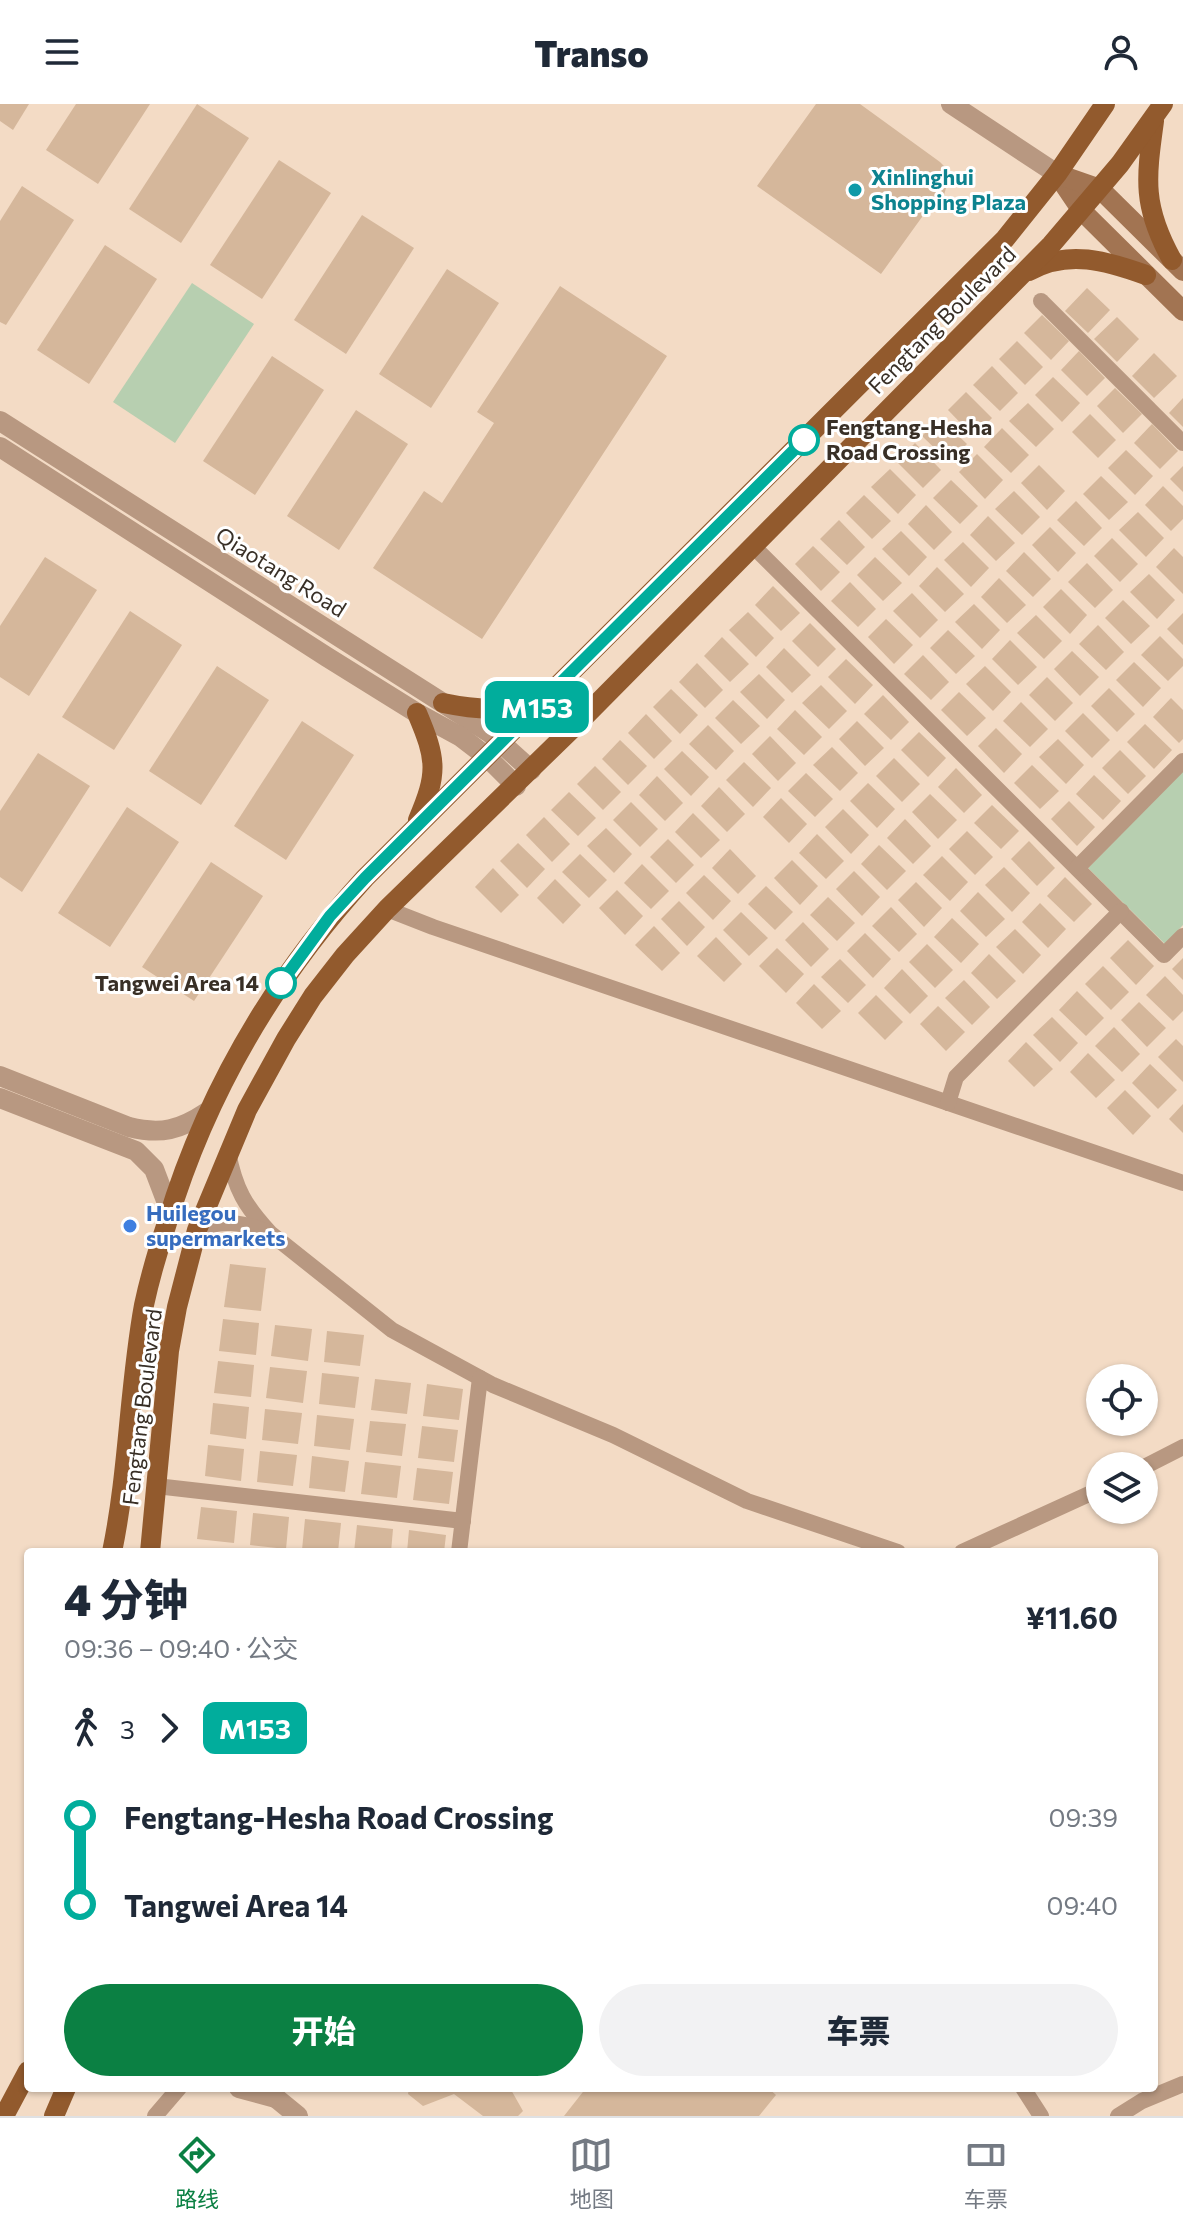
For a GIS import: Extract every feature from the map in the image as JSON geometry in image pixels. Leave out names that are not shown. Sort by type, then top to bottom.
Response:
[{"type":"main road","name":"Fengtang Boulevard","points":[[113,1548],[121,1509],[141,1325],[153,1267],[170,1211],[207,1112],[231,1064],[308,945],[365,878],[1005,239],[1057,174],[1105,104]]},
{"type":"main road","name":"Fengtang Boulevard","points":[[150,1548],[169,1351],[197,1230],[228,1152],[261,1082],[313,996],[387,909],[516,786],[1082,211],[1159,111]]},
{"type":"main road","points":[[1159,111],[1149,162],[1149,197],[1151,214],[1177,266]]},
{"type":"main road","points":[[1057,174],[1100,189],[1177,266]]},
{"type":"main road","points":[[1057,174],[1082,211],[1183,311]]},
{"type":"main road","points":[[1016,279],[1041,264],[1067,258],[1107,261],[1146,275]]},
{"type":"main road","points":[[443,703],[484,710],[504,709],[526,705],[555,689]]},
{"type":"main road","points":[[415,829],[432,781],[434,761],[417,713]]},
{"type":"main road","points":[[4,2116],[24,2078]]},
{"type":"main road","points":[[54,2116],[64,2092]]},
{"type":"street","points":[[951,104],[1057,174]]},
{"type":"street","points":[[1041,301],[1183,443]]},
{"type":"street","name":"Qiaotang Road","points":[[0,421],[443,703],[502,742],[531,770]]},
{"type":"street","name":"Qiaotang Road","points":[[0,447],[417,713],[461,737],[516,786]]},
{"type":"street","points":[[753,546],[1164,955],[1183,936]]},
{"type":"street","points":[[1077,868],[1183,761]]},
{"type":"street","points":[[387,909],[1183,1183]]},
{"type":"street","points":[[948,1103],[956,1077],[1121,911]]},
{"type":"street","points":[[0,1076],[143,1130],[171,1130],[207,1112]]},
{"type":"street","points":[[0,1098],[136,1151],[154,1169],[170,1211]]},
{"type":"street","points":[[228,1152],[236,1187],[243,1201],[270,1233],[392,1330],[480,1378],[613,1435],[747,1501],[886,1548]]},
{"type":"street","points":[[197,1230],[216,1223],[231,1222],[270,1233]]},
{"type":"street","points":[[460,1548],[480,1378]]},
{"type":"street","points":[[1158,1460],[1183,1447]]},
{"type":"street","points":[[156,1486],[463,1521]]},
{"type":"street","points":[[971,1548],[1086,1495]]},
{"type":"street","points":[[1118,2116],[1142,2101],[1183,2084]]},
{"type":"street","points":[[155,2116],[176,2092]]},
{"type":"street","points":[[1026,2092],[1041,2116]]},
{"type":"street","points":[[272,2093],[298,2116]]},
{"type":"green space","points":[[192,283],[254,324],[175,443],[113,402]]},
{"type":"green space","points":[[1183,771],[1183,925],[1165,944],[1088,868]]},
{"type":"building","points":[[0,104],[29,104],[13,130],[0,121]]},
{"type":"building","points":[[76,104],[150,104],[98,184],[46,150]]},
{"type":"building","points":[[197,104],[249,138],[181,243],[129,209]]},
{"type":"building","name":"Xinlinghui Shopping Plaza","points":[[816,104],[860,104],[945,167],[948,181],[944,195],[940,192],[881,274],[757,186]]},
{"type":"building","points":[[279,160],[331,193],[262,299],[210,265]]},
{"type":"building","points":[[22,186],[74,220],[6,325],[0,322],[0,221]]},
{"type":"building","points":[[362,215],[414,248],[346,354],[294,320]]},
{"type":"building","points":[[105,245],[157,279],[89,384],[37,350]]},
{"type":"building","points":[[447,269],[499,303],[431,408],[379,374]]},
{"type":"building","points":[[560,286],[667,356],[482,639],[373,568],[424,491],[442,503],[494,423],[477,412]]},
{"type":"building","points":[[1087,288],[1110,310],[1088,333],[1065,311]]},
{"type":"building","points":[[1042,315],[1069,341],[1051,360],[1024,333]]},
{"type":"building","points":[[1117,317],[1139,339],[1117,362],[1094,339]]},
{"type":"building","points":[[1017,341],[1043,367],[1025,385],[999,359]]},
{"type":"building","points":[[1079,351],[1105,378],[1087,396],[1061,370]]},
{"type":"building","points":[[1154,353],[1177,376],[1154,398],[1132,376]]},
{"type":"building","points":[[272,356],[324,390],[255,495],[203,461]]},
{"type":"building","points":[[992,366],[1018,393],[1000,411],[973,385]]},
{"type":"building","points":[[1053,377],[1080,403],[1062,422],[1035,395]]},
{"type":"building","points":[[1115,388],[1142,414],[1123,433],[1097,406]]},
{"type":"building","points":[[966,392],[992,418],[974,437],[948,410]]},
{"type":"building","points":[[1183,398],[1183,427],[1169,413]]},
{"type":"building","points":[[1028,403],[1054,429],[1036,447],[1009,421]]},
{"type":"building","points":[[356,410],[408,444],[339,550],[287,516]]},
{"type":"building","points":[[1090,414],[1116,440],[1098,458],[1072,432]]},
{"type":"building","points":[[940,418],[967,444],[949,462],[922,436]]},
{"type":"building","points":[[1152,424],[1178,451],[1160,469],[1134,443]]},
{"type":"building","points":[[1002,428],[1029,455],[1011,473],[984,447]]},
{"type":"building","points":[[915,443],[941,470],[923,488],[897,462]]},
{"type":"building","points":[[1126,450],[1153,476],[1135,495],[1108,468]]},
{"type":"building","points":[[977,454],[1003,480],[985,499],[959,472]]},
{"type":"building","points":[[1039,465],[1065,491],[1047,510],[1021,483]]},
{"type":"building","points":[[1183,466],[1183,492],[1170,479]]},
{"type":"building","points":[[890,469],[916,495],[898,514],[871,487]]},
{"type":"building","points":[[1101,476],[1128,502],[1109,520],[1083,494]]},
{"type":"building","points":[[951,480],[978,506],[960,524],[933,498]]},
{"type":"building","points":[[1163,486],[1183,506],[1183,519],[1171,531],[1145,505]]},
{"type":"building","points":[[1014,491],[1040,517],[1022,535],[995,509]]},
{"type":"building","points":[[864,495],[891,521],[872,539],[846,513]]},
{"type":"building","points":[[1076,501],[1102,528],[1084,546],[1057,520]]},
{"type":"building","points":[[926,505],[952,532],[934,550],[908,524]]},
{"type":"building","points":[[1138,512],[1164,538],[1146,557],[1119,530]]},
{"type":"building","points":[[988,516],[1015,543],[996,561],[970,535]]},
{"type":"building","points":[[839,520],[865,547],[847,565],[820,539]]},
{"type":"building","points":[[1050,527],[1076,553],[1058,572],[1032,545]]},
{"type":"building","points":[[901,531],[927,557],[909,576],[882,549]]},
{"type":"building","points":[[1112,538],[1138,564],[1120,582],[1094,556]]},
{"type":"building","points":[[963,542],[989,568],[971,587],[944,560]]},
{"type":"building","points":[[813,546],[840,572],[821,591],[795,564]]},
{"type":"building","points":[[1174,548],[1183,557],[1183,594],[1156,567]]},
{"type":"building","points":[[1024,552],[1051,579],[1033,597],[1006,571]]},
{"type":"building","points":[[45,557],[97,590],[29,696],[0,677],[0,626]]},
{"type":"building","points":[[875,557],[902,583],[883,601],[857,575]]},
{"type":"building","points":[[1087,563],[1113,590],[1095,608],[1068,582]]},
{"type":"building","points":[[937,567],[964,594],[945,612],[919,586]]},
{"type":"building","points":[[1149,574],[1175,600],[1157,619],[1130,592]]},
{"type":"building","points":[[999,578],[1026,605],[1007,623],[981,597]]},
{"type":"building","points":[[850,582],[876,609],[858,627],[831,601]]},
{"type":"building","points":[[773,586],[800,613],[781,631],[755,605]]},
{"type":"building","points":[[1061,589],[1087,615],[1070,634],[1043,607]]},
{"type":"building","points":[[912,593],[938,620],[920,638],[893,611]]},
{"type":"building","points":[[1123,600],[1150,626],[1131,644],[1105,618]]},
{"type":"building","points":[[974,604],[1000,630],[982,649],[955,622]]},
{"type":"building","points":[[130,611],[182,645],[114,750],[62,717]]},
{"type":"building","points":[[748,612],[774,638],[756,657],[729,630]]},
{"type":"building","points":[[1183,613],[1183,645],[1167,629]]},
{"type":"building","points":[[1036,615],[1062,641],[1044,659],[1017,633]]},
{"type":"building","points":[[886,619],[913,645],[894,664],[868,637]]},
{"type":"building","points":[[810,623],[836,649],[818,667],[792,641]]},
{"type":"building","points":[[1098,625],[1124,652],[1106,670],[1079,644]]},
{"type":"building","points":[[948,630],[975,656],[956,674],[930,648]]},
{"type":"building","points":[[1160,636],[1183,659],[1183,666],[1168,681],[1141,655]]},
{"type":"building","points":[[722,637],[749,664],[730,682],[704,656]]},
{"type":"building","points":[[1010,640],[1037,667],[1018,685],[992,659]]},
{"type":"building","points":[[784,648],[811,675],[792,693],[766,667]]},
{"type":"building","points":[[1072,651],[1099,677],[1080,696],[1054,669]]},
{"type":"building","points":[[923,655],[949,682],[931,700],[904,674]]},
{"type":"building","points":[[846,659],[873,685],[855,704],[828,677]]},
{"type":"building","points":[[1134,662],[1161,688],[1143,707],[1116,680]]},
{"type":"building","points":[[697,663],[723,690],[705,708],[679,682]]},
{"type":"building","points":[[217,666],[269,700],[201,805],[149,771]]},
{"type":"building","points":[[985,666],[1011,692],[993,711],[966,684]]},
{"type":"building","points":[[759,674],[785,700],[767,719],[740,692]]},
{"type":"building","points":[[1047,677],[1073,703],[1055,721],[1029,695]]},
{"type":"building","points":[[821,685],[847,711],[829,729],[802,703]]},
{"type":"building","points":[[1109,688],[1135,714],[1117,732],[1091,706]]},
{"type":"building","points":[[671,689],[698,715],[680,734],[653,707]]},
{"type":"building","points":[[959,692],[986,718],[967,736],[941,710]]},
{"type":"building","points":[[883,695],[909,722],[891,740],[864,714]]},
{"type":"building","points":[[1171,698],[1183,710],[1183,739],[1179,743],[1153,717]]},
{"type":"building","points":[[733,700],[760,726],[741,744],[715,718]]},
{"type":"building","points":[[1021,702],[1048,729],[1030,747],[1003,721]]},
{"type":"building","points":[[795,710],[822,737],[804,755],[777,729]]},
{"type":"building","points":[[1083,713],[1110,740],[1092,758],[1065,731]]},
{"type":"building","points":[[646,714],[672,741],[654,759],[628,733]]},
{"type":"building","points":[[302,721],[354,755],[286,860],[234,826]]},
{"type":"building","points":[[857,721],[884,748],[865,766],[839,739]]},
{"type":"building","points":[[1145,724],[1172,750],[1154,769],[1127,742]]},
{"type":"building","points":[[708,725],[734,751],[716,770],[689,744]]},
{"type":"building","points":[[996,728],[1022,754],[1004,773],[978,746]]},
{"type":"building","points":[[919,732],[946,758],[928,777],[901,750]]},
{"type":"building","points":[[770,736],[796,763],[778,781],[752,754]]},
{"type":"building","points":[[1058,739],[1084,765],[1066,784],[1039,757]]},
{"type":"building","points":[[620,740],[647,766],[628,785],[602,759]]},
{"type":"building","points":[[832,747],[858,773],[840,791],[813,765]]},
{"type":"building","points":[[1120,750],[1146,776],[1128,794],[1102,768]]},
{"type":"building","points":[[682,751],[709,777],[691,796],[664,769]]},
{"type":"building","points":[[38,753],[90,786],[22,892],[0,877],[0,811]]},
{"type":"building","points":[[894,758],[920,784],[902,802],[876,776]]},
{"type":"building","points":[[744,762],[771,788],[753,807],[726,780]]},
{"type":"building","points":[[1032,765],[1059,791],[1040,809],[1014,783]]},
{"type":"building","points":[[595,766],[621,792],[603,810],[577,784]]},
{"type":"building","points":[[956,768],[982,795],[964,813],[938,787]]},
{"type":"building","points":[[806,773],[833,799],[815,817],[788,791]]},
{"type":"building","points":[[1094,775],[1121,801],[1103,820],[1076,794]]},
{"type":"building","points":[[657,776],[683,803],[665,821],[639,795]]},
{"type":"building","points":[[868,783],[895,809],[877,828],[850,801]]},
{"type":"building","points":[[719,787],[745,814],[727,832],[701,806]]},
{"type":"building","points":[[569,792],[596,818],[578,836],[551,810]]},
{"type":"building","points":[[930,794],[957,820],[938,839],[912,812]]},
{"type":"building","points":[[781,798],[807,824],[789,843],[763,817]]},
{"type":"building","points":[[1069,801],[1095,827],[1077,846],[1051,819]]},
{"type":"building","points":[[631,802],[658,829],[640,847],[613,820]]},
{"type":"building","points":[[992,805],[1019,831],[1001,849],[974,823]]},
{"type":"building","points":[[127,807],[179,842],[110,947],[58,913]]},
{"type":"building","points":[[843,809],[869,835],[851,854],[825,827]]},
{"type":"building","points":[[693,813],[720,840],[701,858],[675,832]]},
{"type":"building","points":[[544,817],[570,844],[552,862],[526,835]]},
{"type":"building","points":[[905,819],[931,846],[913,864],[887,838]]},
{"type":"building","points":[[606,828],[632,854],[614,873],[587,846]]},
{"type":"building","points":[[967,831],[993,857],[975,875],[949,849]]},
{"type":"building","points":[[817,834],[844,861],[826,879],[799,853]]},
{"type":"building","points":[[668,839],[694,865],[676,883],[650,857]]},
{"type":"building","points":[[1029,841],[1055,868],[1037,886],[1011,859]]},
{"type":"building","points":[[518,843],[545,869],[527,888],[500,861]]},
{"type":"building","points":[[879,845],[906,871],[887,890],[861,864]]},
{"type":"building","points":[[730,849],[756,876],[738,894],[712,868]]},
{"type":"building","points":[[580,854],[607,880],[589,898],[562,872]]},
{"type":"building","points":[[942,856],[968,882],[950,901],[923,875]]},
{"type":"building","points":[[792,860],[818,886],[800,905],[774,878]]},
{"type":"building","points":[[211,862],[263,896],[194,1001],[142,967]]},
{"type":"building","points":[[642,864],[669,891],[651,909],[624,883]]},
{"type":"building","points":[[1004,867],[1030,893],[1012,912],[985,885]]},
{"type":"building","points":[[493,868],[519,895],[501,913],[475,887]]},
{"type":"building","points":[[854,871],[880,897],[862,916],[836,889]]},
{"type":"building","points":[[704,875],[731,901],[713,920],[686,893]]},
{"type":"building","points":[[1065,877],[1092,904],[1074,922],[1047,896]]},
{"type":"building","points":[[555,879],[581,905],[563,924],[537,898]]},
{"type":"building","points":[[916,882],[942,908],[924,927],[898,900]]},
{"type":"building","points":[[766,886],[793,912],[775,930],[748,904]]},
{"type":"building","points":[[617,890],[643,916],[625,935],[599,908]]},
{"type":"building","points":[[978,892],[1005,919],[986,937],[960,911]]},
{"type":"building","points":[[828,897],[855,923],[837,941],[810,915]]},
{"type":"building","points":[[679,901],[705,927],[687,946],[661,919]]},
{"type":"building","points":[[1040,903],[1066,929],[1048,948],[1022,922]]},
{"type":"building","points":[[891,907],[917,934],[899,952],[872,926]]},
{"type":"building","points":[[741,912],[768,938],[749,956],[723,930]]},
{"type":"building","points":[[952,918],[979,944],[961,963],[934,937]]},
{"type":"building","points":[[803,922],[829,949],[811,967],[785,940]]},
{"type":"building","points":[[654,926],[680,953],[662,971],[635,945]]},
{"type":"building","points":[[1015,929],[1041,955],[1023,974],[996,947]]},
{"type":"building","points":[[865,933],[891,959],[873,978],[847,951]]},
{"type":"building","points":[[716,937],[742,964],[724,982],[697,956]]},
{"type":"building","points":[[1128,940],[1154,966],[1136,985],[1110,958]]},
{"type":"building","points":[[927,944],[953,970],[935,988],[909,962]]},
{"type":"building","points":[[777,948],[804,974],[786,993],[759,966]]},
{"type":"building","points":[[989,954],[1016,981],[997,999],[971,973]]},
{"type":"building","points":[[1183,958],[1183,980],[1172,969]]},
{"type":"building","points":[[840,959],[866,985],[848,1003],[821,977]]},
{"type":"building","points":[[1103,966],[1129,992],[1111,1010],[1085,984]]},
{"type":"building","points":[[902,969],[928,996],[910,1014],[884,988]]},
{"type":"building","points":[[1165,976],[1183,995],[1183,1011],[1173,1021],[1146,995]]},
{"type":"building","points":[[964,980],[990,1007],[972,1025],[945,998]]},
{"type":"building","points":[[814,984],[841,1011],[822,1029],[796,1003]]},
{"type":"building","points":[[1077,991],[1104,1018],[1086,1036],[1059,1010]]},
{"type":"building","points":[[876,995],[903,1022],[885,1040],[858,1013]]},
{"type":"building","points":[[1139,1002],[1166,1028],[1147,1047],[1121,1020]]},
{"type":"building","points":[[938,1006],[965,1032],[946,1051],[920,1024]]},
{"type":"building","points":[[1052,1017],[1078,1043],[1060,1062],[1033,1035]]},
{"type":"building","points":[[1114,1027],[1140,1054],[1122,1072],[1095,1046]]},
{"type":"building","points":[[1176,1039],[1183,1046],[1183,1082],[1158,1057]]},
{"type":"building","points":[[1026,1042],[1053,1069],[1034,1087],[1008,1061]]},
{"type":"building","points":[[1088,1053],[1115,1080],[1096,1098],[1070,1072]]},
{"type":"building","points":[[1150,1064],[1177,1090],[1158,1109],[1132,1083]]},
{"type":"building","points":[[1125,1090],[1151,1116],[1133,1135],[1107,1108]]},
{"type":"building","points":[[1183,1104],[1183,1133],[1169,1119]]},
{"type":"building","points":[[230,1264],[266,1268],[261,1311],[224,1307]]},
{"type":"building","points":[[223,1319],[259,1323],[256,1355],[219,1351]]},
{"type":"building","points":[[275,1325],[312,1329],[308,1361],[271,1356]]},
{"type":"building","points":[[327,1331],[364,1335],[360,1366],[324,1362]]},
{"type":"building","points":[[218,1361],[254,1365],[251,1397],[214,1393]]},
{"type":"building","points":[[270,1367],[307,1371],[303,1403],[266,1398]]},
{"type":"building","points":[[322,1373],[359,1377],[355,1408],[319,1404]]},
{"type":"building","points":[[375,1379],[411,1383],[407,1414],[371,1410]]},
{"type":"building","points":[[427,1384],[463,1389],[459,1420],[423,1416]]},
{"type":"building","points":[[213,1403],[249,1407],[246,1439],[210,1434]]},
{"type":"building","points":[[265,1409],[302,1413],[298,1444],[262,1440]]},
{"type":"building","points":[[317,1415],[354,1419],[350,1450],[314,1446]]},
{"type":"building","points":[[370,1421],[406,1424],[402,1456],[366,1452]]},
{"type":"building","points":[[422,1426],[458,1430],[454,1462],[418,1458]]},
{"type":"building","points":[[208,1445],[244,1449],[241,1481],[205,1476]]},
{"type":"building","points":[[260,1451],[297,1455],[293,1486],[257,1482]]},
{"type":"building","points":[[312,1456],[349,1461],[345,1492],[309,1488]]},
{"type":"building","points":[[365,1462],[401,1466],[397,1498],[361,1494]]},
{"type":"building","points":[[417,1468],[453,1472],[449,1504],[413,1500]]},
{"type":"building","points":[[201,1507],[237,1511],[234,1543],[197,1539]]},
{"type":"building","points":[[253,1513],[289,1517],[286,1548],[250,1545]]},
{"type":"building","points":[[305,1519],[341,1523],[338,1548],[302,1548]]},
{"type":"building","points":[[357,1525],[393,1529],[391,1548],[354,1548]]},
{"type":"building","points":[[409,1530],[446,1535],[444,1548],[407,1548]]},
{"type":"building","points":[[512,2092],[523,2111],[518,2116],[483,2116],[454,2094],[423,2106],[408,2094]]},
{"type":"building","points":[[583,2092],[773,2092],[776,2095],[759,2116],[564,2116]]},
{"type":"bus line","name":"M153","points":[[281,983],[330,916],[365,878],[804,440]]},
{"type":"place","name":"Xinlinghui Shopping Plaza","points":[[855,190]]},
{"type":"place","name":"Fengtang-Hesha Road Crossing","points":[[804,440]]},
{"type":"place","name":"Tangwei Area 14","points":[[281,983]]},
{"type":"place","name":"Huilegou supermarkets","points":[[130,1226]]}]
